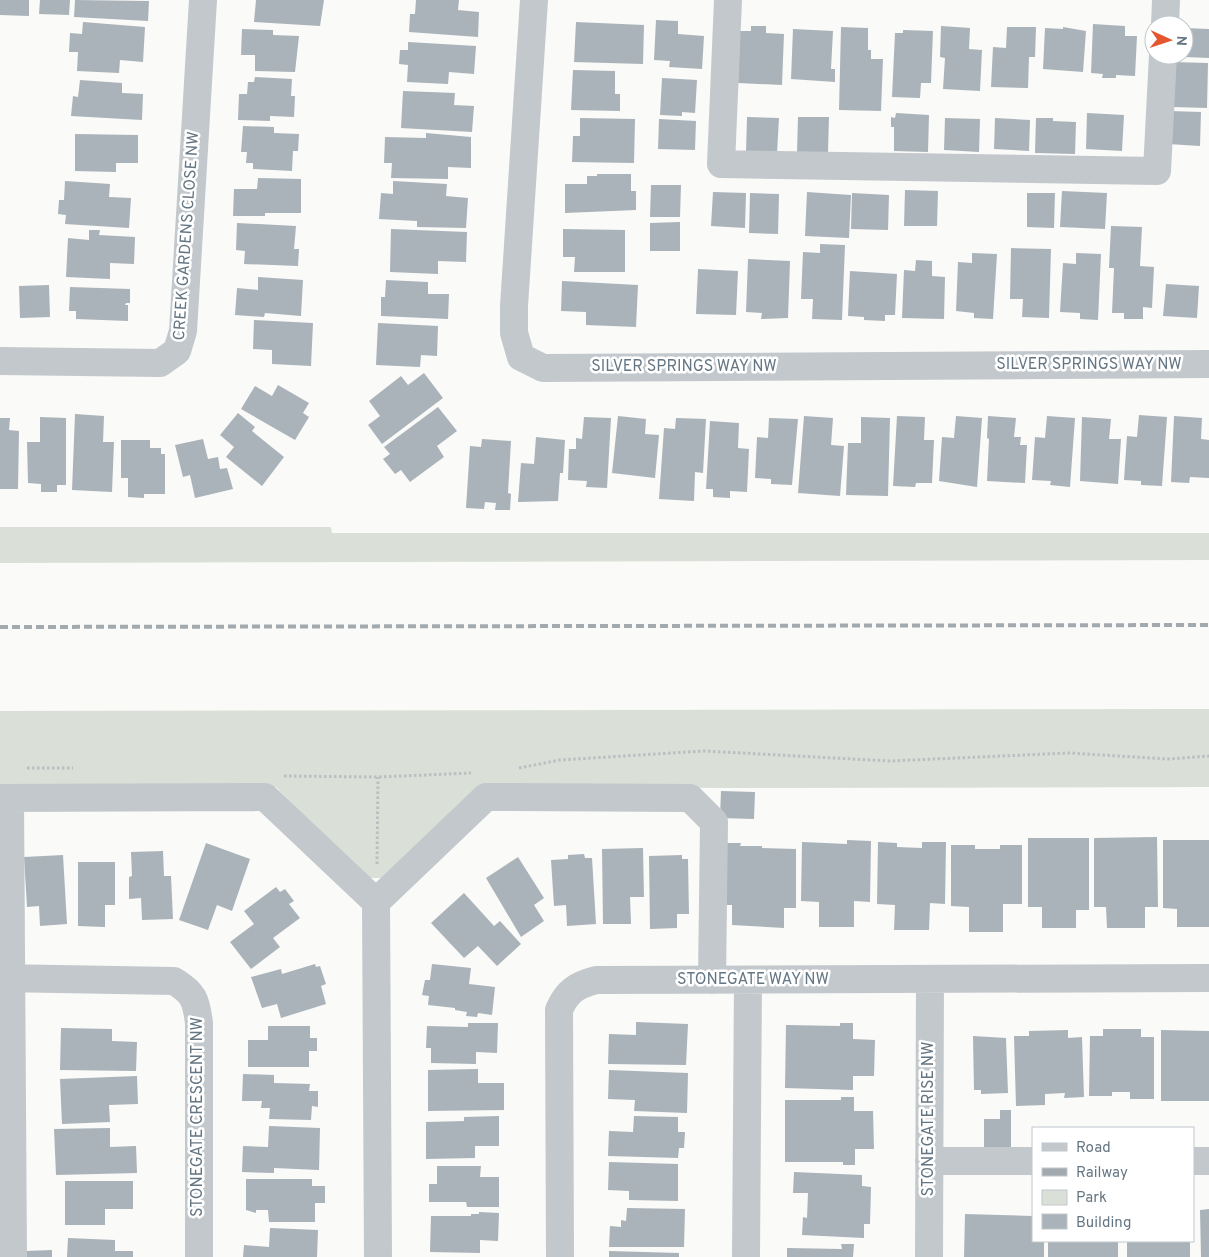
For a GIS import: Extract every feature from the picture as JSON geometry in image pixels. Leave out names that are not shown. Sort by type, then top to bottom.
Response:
[{"type":"street","name":"CREEK GARDENS CLOSE NW","points":[[0,361],[160,363],[177,351],[183,331],[203,0]]},
{"type":"street","name":"SILVER SPRINGS WAY NW","points":[[534,0],[514,306],[514,333],[521,357],[543,368],[1209,364]]},
{"type":"street","points":[[728,0],[721,164],[1157,171],[1162,65]]},
{"type":"street","points":[[1165,15],[1166,0]]},
{"type":"street","points":[[13,1257],[6,978],[5,798],[265,797],[376,902],[378,1257]]},
{"type":"street","points":[[376,902],[486,797],[690,798],[714,822],[712,980]]},
{"type":"street","name":"STONEGATE CRESCENT NW","points":[[6,978],[174,981],[187,989],[197,1002],[199,1023],[199,1257]]},
{"type":"street","name":"STONEGATE WAY NW","points":[[560,1257],[559,1010],[565,996],[578,984],[596,980],[930,981],[1209,978]]},
{"type":"street","points":[[746,1257],[748,980]]},
{"type":"street","name":"STONEGATE RISE NW","points":[[929,1257],[930,981]]},
{"type":"street","points":[[929,1161],[1032,1161]]},
{"type":"street","points":[[1194,1161],[1209,1161]]},
{"type":"path","points":[[516,768],[560,760],[704,751],[890,761],[1069,753],[1168,758],[1209,756]]},
{"type":"path","points":[[26,768],[80,768]]},
{"type":"path","points":[[282,776],[378,777],[480,772]]},
{"type":"path","points":[[376,902],[378,777]]},
{"type":"green space","points":[[0,527],[331,527],[332,533],[1209,533],[1209,560],[0,563]]},
{"type":"green space","points":[[1209,709],[1209,787],[722,788],[485,786],[389,878],[365,878],[276,787],[0,787],[0,711]]},
{"type":"building","points":[[0,0],[29,0],[29,16],[0,15]]},
{"type":"building","points":[[40,0],[70,0],[69,15],[39,14]]},
{"type":"building","points":[[75,0],[149,1],[148,21],[74,17]]},
{"type":"building","points":[[256,0],[324,0],[320,26],[254,22]]},
{"type":"building","points":[[416,0],[459,0],[458,10],[479,12],[478,37],[409,32],[410,14],[415,14]]},
{"type":"building","points":[[656,20],[678,21],[678,34],[704,36],[702,69],[669,67],[670,61],[654,60]]},
{"type":"building","points":[[83,22],[145,27],[143,62],[120,60],[119,73],[77,71],[78,52],[69,52],[70,33],[82,34]]},
{"type":"building","points":[[576,22],[644,25],[643,64],[574,62]]},
{"type":"building","points":[[1093,24],[1125,26],[1125,36],[1137,36],[1135,76],[1116,75],[1116,78],[1102,78],[1103,74],[1091,73]]},
{"type":"building","points":[[751,26],[766,26],[766,33],[784,34],[782,85],[738,83],[740,31],[751,31]]},
{"type":"building","points":[[941,26],[970,28],[969,49],[982,50],[980,91],[943,89],[945,58],[940,57]]},
{"type":"building","points":[[841,27],[868,28],[868,50],[871,50],[871,59],[883,59],[881,111],[839,110]]},
{"type":"building","points":[[1007,27],[1036,27],[1035,57],[1029,57],[1028,88],[991,87],[993,47],[1006,48]]},
{"type":"building","points":[[1063,27],[1086,31],[1083,72],[1043,69],[1045,28],[1063,29]]},
{"type":"building","points":[[1194,28],[1209,29],[1209,58],[1194,57]]},
{"type":"building","points":[[242,29],[273,30],[273,35],[299,36],[295,72],[255,71],[255,55],[241,55]]},
{"type":"building","points":[[793,29],[833,31],[831,69],[835,69],[835,82],[791,79]]},
{"type":"building","points":[[903,30],[933,31],[931,83],[921,83],[920,98],[892,97],[895,33],[903,33]]},
{"type":"building","points":[[408,42],[476,46],[474,74],[449,72],[448,84],[407,82],[408,65],[399,64],[400,50],[408,50]]},
{"type":"building","points":[[1208,63],[1207,108],[1172,107],[1173,65]]},
{"type":"building","points":[[573,70],[615,71],[615,94],[620,94],[620,111],[571,110]]},
{"type":"building","points":[[255,77],[292,79],[291,96],[295,96],[294,117],[270,116],[270,121],[238,120],[239,94],[247,94],[248,82],[254,82]]},
{"type":"building","points":[[662,78],[697,80],[695,113],[682,112],[682,116],[660,115]]},
{"type":"building","points":[[80,80],[122,83],[122,93],[143,94],[142,120],[71,116],[73,96],[78,97]]},
{"type":"building","points":[[403,91],[455,93],[454,105],[474,106],[472,132],[401,128]]},
{"type":"building","points":[[1170,111],[1201,112],[1200,146],[1168,144]]},
{"type":"building","points":[[896,113],[929,115],[928,152],[894,151],[894,127],[891,127],[891,117],[895,118]]},
{"type":"building","points":[[1087,113],[1124,115],[1122,151],[1086,149]]},
{"type":"building","points":[[747,117],[779,118],[777,153],[746,152]]},
{"type":"building","points":[[798,117],[829,117],[828,152],[797,152]]},
{"type":"building","points":[[580,118],[635,119],[634,163],[572,162],[573,136],[580,136]]},
{"type":"building","points":[[945,118],[980,119],[979,152],[944,150]]},
{"type":"building","points":[[995,118],[1030,120],[1029,151],[994,149]]},
{"type":"building","points":[[1036,118],[1053,118],[1053,121],[1076,122],[1075,154],[1035,153]]},
{"type":"building","points":[[659,119],[696,121],[695,150],[658,149]]},
{"type":"building","points":[[243,126],[274,127],[274,133],[299,134],[298,151],[293,151],[292,171],[253,169],[253,163],[246,163],[247,152],[241,152]]},
{"type":"building","points":[[426,133],[471,137],[471,168],[448,167],[448,179],[391,178],[392,163],[384,163],[385,137],[426,138]]},
{"type":"building","points":[[75,134],[138,135],[138,163],[116,163],[116,172],[75,171]]},
{"type":"building","points":[[597,174],[631,174],[631,191],[636,191],[636,210],[565,213],[565,184],[587,184],[587,176],[597,176]]},
{"type":"building","points":[[258,178],[301,179],[301,213],[265,213],[265,216],[233,216],[234,189],[257,189]]},
{"type":"building","points":[[65,181],[110,184],[109,197],[131,198],[129,228],[65,224],[66,215],[58,214],[59,200],[64,200]]},
{"type":"building","points":[[393,181],[447,184],[446,196],[468,198],[466,228],[417,227],[417,221],[379,219],[381,193],[393,194]]},
{"type":"building","points":[[651,185],[681,185],[680,217],[650,217]]},
{"type":"building","points":[[905,190],[938,191],[937,226],[904,226]]},
{"type":"building","points":[[1062,191],[1107,193],[1105,229],[1060,227]]},
{"type":"building","points":[[713,192],[746,193],[745,228],[711,226]]},
{"type":"building","points":[[807,192],[851,195],[849,238],[805,236]]},
{"type":"building","points":[[750,193],[779,194],[778,234],[749,233]]},
{"type":"building","points":[[852,193],[889,195],[888,230],[851,229]]},
{"type":"building","points":[[1027,193],[1055,193],[1054,228],[1027,227]]},
{"type":"building","points":[[680,222],[680,251],[650,251],[650,223]]},
{"type":"building","points":[[237,223],[296,226],[294,249],[299,249],[298,266],[244,264],[245,251],[236,250]]},
{"type":"building","points":[[1111,226],[1142,227],[1140,266],[1154,267],[1152,308],[1143,307],[1143,319],[1124,319],[1124,313],[1112,313],[1114,268],[1109,268]]},
{"type":"building","points":[[391,229],[467,232],[466,262],[438,261],[438,274],[390,272]]},
{"type":"building","points":[[563,229],[625,230],[625,272],[574,272],[575,257],[563,257]]},
{"type":"building","points":[[89,230],[100,230],[99,235],[135,237],[134,264],[110,263],[110,279],[66,277],[68,238],[89,240]]},
{"type":"building","points":[[820,244],[845,245],[842,320],[812,319],[813,299],[801,299],[803,252],[820,253]]},
{"type":"building","points":[[1011,248],[1051,249],[1049,318],[1022,317],[1023,299],[1010,299]]},
{"type":"building","points":[[972,253],[997,254],[993,319],[974,318],[974,313],[956,311],[958,262],[972,263]]},
{"type":"building","points":[[1076,253],[1101,254],[1098,320],[1080,319],[1080,313],[1060,312],[1063,263],[1076,264]]},
{"type":"building","points":[[748,259],[790,261],[788,318],[761,319],[762,313],[746,312]]},
{"type":"building","points":[[916,260],[932,261],[932,276],[945,277],[944,319],[902,318],[904,270],[915,271]]},
{"type":"building","points":[[698,269],[738,271],[736,315],[696,314]]},
{"type":"building","points":[[850,271],[897,274],[895,315],[885,315],[885,321],[864,320],[864,317],[848,316]]},
{"type":"building","points":[[258,277],[303,280],[301,316],[265,313],[264,317],[235,315],[237,288],[258,290]]},
{"type":"building","points":[[386,280],[428,282],[428,294],[449,294],[448,319],[381,316],[381,297],[385,297]]},
{"type":"building","points":[[562,281],[638,285],[636,327],[586,325],[586,312],[561,311]]},
{"type":"building","points":[[1166,284],[1199,286],[1197,318],[1163,316]]},
{"type":"building","points":[[49,285],[50,317],[20,318],[19,286]]},
{"type":"building","points":[[70,287],[130,289],[130,303],[125,305],[128,305],[128,321],[76,319],[76,311],[69,311]]},
{"type":"building","points":[[254,320],[313,323],[311,366],[272,364],[272,350],[253,349]]},
{"type":"building","points":[[378,323],[438,326],[437,356],[421,355],[420,367],[376,365]]},
{"type":"building","points":[[424,373],[443,398],[382,444],[368,425],[380,416],[369,401],[401,376],[408,385]]},
{"type":"building","points":[[278,385],[309,403],[303,413],[309,417],[295,440],[241,409],[255,386],[272,396]]},
{"type":"building","points":[[438,407],[457,431],[437,446],[444,457],[410,482],[401,470],[395,474],[383,459],[390,454],[384,447]]},
{"type":"building","points":[[238,413],[255,427],[252,431],[284,457],[262,486],[226,457],[234,447],[220,435]]},
{"type":"building","points":[[75,414],[104,416],[103,442],[114,442],[112,492],[72,490]]},
{"type":"building","points":[[1139,415],[1167,417],[1162,486],[1141,485],[1141,481],[1124,480],[1127,436],[1137,437]]},
{"type":"building","points":[[618,416],[646,419],[645,434],[659,435],[655,478],[612,473]]},
{"type":"building","points":[[804,416],[833,418],[831,445],[844,446],[840,496],[798,493]]},
{"type":"building","points":[[897,416],[925,417],[924,440],[934,440],[932,483],[916,483],[915,487],[893,486]]},
{"type":"building","points":[[956,416],[982,418],[977,487],[939,481],[942,437],[954,438]]},
{"type":"building","points":[[988,416],[1016,418],[1014,437],[1021,437],[1020,445],[1027,445],[1025,483],[987,481]]},
{"type":"building","points":[[1047,416],[1075,418],[1070,487],[1050,485],[1051,481],[1032,480],[1035,437],[1045,438]]},
{"type":"building","points":[[1174,416],[1202,418],[1201,439],[1209,440],[1209,478],[1190,477],[1189,483],[1171,482]]},
{"type":"building","points":[[40,417],[66,418],[66,485],[57,485],[57,492],[41,492],[41,484],[28,483],[27,442],[40,442]]},
{"type":"building","points":[[584,417],[611,418],[607,488],[586,487],[587,481],[568,480],[569,449],[576,449],[576,438],[582,439]]},
{"type":"building","points":[[861,417],[890,418],[888,496],[846,495],[848,443],[861,443]]},
{"type":"building","points":[[1082,417],[1111,419],[1109,439],[1121,439],[1118,484],[1080,481]]},
{"type":"building","points":[[0,418],[10,418],[9,430],[19,431],[18,489],[0,489]]},
{"type":"building","points":[[676,418],[706,419],[703,473],[695,472],[694,501],[659,499],[664,428],[675,429]]},
{"type":"building","points":[[769,418],[798,419],[792,485],[771,484],[771,479],[755,478],[757,437],[768,438]]},
{"type":"building","points":[[710,421],[739,423],[738,448],[749,449],[747,492],[730,491],[730,498],[713,497],[713,489],[706,489]]},
{"type":"building","points":[[536,437],[565,440],[563,473],[560,473],[558,501],[518,502],[521,463],[534,464]]},
{"type":"building","points":[[203,439],[208,459],[218,457],[220,469],[227,468],[233,489],[195,498],[190,475],[183,477],[175,445]]},
{"type":"building","points":[[482,439],[511,441],[508,493],[511,494],[510,510],[495,510],[496,503],[485,502],[484,509],[466,508],[470,446],[481,447]]},
{"type":"building","points":[[121,440],[150,440],[150,448],[161,448],[161,454],[165,454],[165,494],[144,494],[144,498],[128,497],[128,478],[121,478]]},
{"type":"building","points":[[721,791],[755,792],[754,819],[720,818]]},
{"type":"building","points":[[1157,837],[1158,907],[1145,907],[1145,928],[1107,928],[1106,907],[1094,907],[1094,838]]},
{"type":"building","points":[[1028,838],[1089,838],[1089,910],[1076,910],[1076,928],[1042,928],[1042,907],[1028,907]]},
{"type":"building","points":[[847,840],[871,841],[870,902],[854,901],[854,927],[819,927],[819,902],[801,901],[802,842],[847,844]]},
{"type":"building","points":[[1163,840],[1209,840],[1209,927],[1177,927],[1177,909],[1163,908]]},
{"type":"building","points":[[878,842],[897,843],[897,847],[922,848],[922,842],[946,842],[945,904],[930,903],[929,930],[894,930],[895,905],[877,904]]},
{"type":"building","points":[[206,843],[250,859],[232,911],[217,905],[208,930],[179,920]]},
{"type":"building","points":[[721,843],[741,843],[740,846],[762,846],[762,848],[796,849],[796,908],[784,908],[784,928],[732,925],[732,905],[720,905]]},
{"type":"building","points":[[951,845],[975,845],[975,849],[1000,849],[1000,845],[1022,845],[1022,904],[1003,904],[1003,932],[969,932],[969,907],[951,906]]},
{"type":"building","points":[[643,848],[644,897],[630,897],[631,924],[603,924],[602,849]]},
{"type":"building","points":[[163,851],[164,876],[171,876],[173,919],[142,920],[141,898],[129,899],[129,877],[132,876],[131,852]]},
{"type":"building","points":[[584,854],[585,858],[592,858],[596,924],[567,926],[566,905],[554,906],[551,860],[568,859],[568,855]]},
{"type":"building","points":[[63,855],[67,924],[40,926],[39,906],[27,907],[24,857]]},
{"type":"building","points":[[682,855],[682,859],[688,859],[689,914],[677,914],[677,928],[650,929],[649,856]]},
{"type":"building","points":[[518,857],[544,898],[534,905],[544,921],[521,937],[486,878]]},
{"type":"building","points":[[78,862],[115,862],[115,905],[105,905],[105,927],[78,926]]},
{"type":"building","points":[[276,887],[280,892],[285,889],[294,901],[289,904],[300,918],[273,938],[280,947],[251,969],[230,942],[254,924],[244,911]]},
{"type":"building","points":[[464,893],[494,926],[500,921],[521,944],[497,966],[478,946],[464,958],[431,923]]},
{"type":"building","points":[[315,964],[316,967],[320,966],[326,984],[321,986],[326,1004],[281,1018],[277,1004],[262,1008],[251,977],[281,969],[282,974]]},
{"type":"building","points":[[432,964],[471,968],[469,984],[495,987],[492,1015],[478,1013],[477,1017],[466,1016],[467,1012],[455,1010],[455,1008],[428,1005],[429,996],[422,995],[425,980],[430,980]]},
{"type":"building","points":[[636,1022],[688,1024],[686,1065],[608,1064],[609,1034],[636,1035]]},
{"type":"building","points":[[468,1023],[498,1023],[497,1053],[476,1052],[476,1064],[431,1063],[431,1048],[426,1048],[427,1026],[468,1027]]},
{"type":"building","points":[[840,1023],[853,1023],[853,1039],[875,1040],[874,1076],[853,1076],[853,1090],[785,1088],[786,1025],[840,1026]]},
{"type":"building","points":[[268,1026],[310,1026],[310,1038],[317,1038],[317,1051],[309,1051],[309,1067],[248,1067],[248,1040],[268,1040]]},
{"type":"building","points":[[61,1028],[112,1029],[112,1041],[137,1042],[136,1071],[60,1070]]},
{"type":"building","points":[[1103,1029],[1141,1029],[1141,1037],[1154,1037],[1154,1099],[1130,1099],[1130,1092],[1112,1092],[1112,1096],[1089,1096],[1090,1036],[1103,1036]]},
{"type":"building","points":[[1068,1030],[1068,1038],[1082,1037],[1084,1097],[1064,1098],[1065,1093],[1045,1094],[1045,1105],[1016,1106],[1014,1036],[1029,1036],[1029,1031]]},
{"type":"building","points":[[1161,1030],[1209,1031],[1209,1101],[1161,1101]]},
{"type":"building","points":[[973,1036],[1006,1038],[1008,1093],[981,1094],[981,1090],[974,1090]]},
{"type":"building","points":[[478,1069],[478,1083],[504,1083],[504,1110],[428,1111],[428,1070]]},
{"type":"building","points":[[609,1070],[688,1073],[687,1113],[634,1111],[635,1100],[608,1099]]},
{"type":"building","points":[[243,1074],[274,1075],[274,1083],[310,1084],[309,1091],[318,1091],[318,1107],[312,1106],[311,1120],[269,1119],[270,1108],[261,1108],[262,1101],[242,1101]]},
{"type":"building","points":[[137,1076],[138,1104],[109,1105],[110,1122],[62,1124],[60,1079]]},
{"type":"building","points":[[841,1097],[854,1097],[854,1111],[873,1111],[874,1149],[855,1149],[855,1165],[843,1165],[843,1162],[785,1162],[785,1100],[841,1100]]},
{"type":"building","points":[[1000,1110],[1011,1110],[1011,1147],[984,1147],[984,1119],[1000,1119]]},
{"type":"building","points":[[499,1116],[499,1146],[475,1146],[475,1158],[426,1159],[426,1122],[464,1121],[464,1117]]},
{"type":"building","points":[[634,1116],[678,1117],[678,1132],[685,1132],[684,1148],[679,1148],[678,1158],[608,1156],[609,1131],[633,1132]]},
{"type":"building","points":[[269,1126],[320,1128],[319,1170],[274,1168],[274,1173],[242,1172],[243,1146],[268,1147]]},
{"type":"building","points":[[110,1128],[110,1147],[136,1146],[137,1173],[56,1175],[54,1129]]},
{"type":"building","points":[[609,1162],[678,1164],[678,1201],[629,1200],[629,1191],[608,1190]]},
{"type":"building","points":[[437,1166],[481,1166],[480,1177],[499,1177],[499,1207],[467,1207],[466,1202],[429,1202],[429,1184],[437,1184]]},
{"type":"building","points":[[794,1172],[862,1175],[862,1186],[871,1187],[870,1224],[864,1224],[864,1238],[802,1235],[803,1217],[807,1218],[808,1193],[793,1193]]},
{"type":"building","points":[[246,1179],[312,1179],[312,1186],[325,1186],[325,1203],[315,1203],[315,1222],[269,1222],[268,1210],[256,1210],[256,1213],[246,1210]]},
{"type":"building","points":[[65,1181],[133,1181],[133,1209],[105,1209],[105,1225],[65,1225]]},
{"type":"building","points":[[627,1208],[685,1209],[684,1247],[609,1247],[610,1226],[621,1227],[621,1220],[626,1221]]},
{"type":"building","points":[[1209,1209],[1209,1257],[1201,1257],[1200,1210]]},
{"type":"building","points":[[479,1212],[499,1213],[498,1241],[480,1240],[480,1253],[430,1252],[431,1216],[471,1216],[471,1214],[479,1214]]},
{"type":"building","points":[[965,1214],[1032,1216],[1032,1242],[1044,1242],[1044,1257],[964,1257]]},
{"type":"building","points":[[270,1228],[318,1230],[317,1257],[243,1257],[244,1245],[269,1247]]},
{"type":"building","points":[[68,1238],[115,1240],[115,1251],[133,1251],[133,1257],[67,1257]]},
{"type":"building","points":[[1048,1242],[1118,1242],[1118,1257],[1048,1257]]},
{"type":"building","points":[[1127,1242],[1190,1242],[1190,1257],[1127,1257]]},
{"type":"building","points":[[841,1244],[854,1244],[853,1257],[787,1257],[787,1248],[842,1249]]},
{"type":"building","points":[[52,1250],[52,1257],[24,1257],[24,1251]]},
{"type":"building","points":[[609,1251],[679,1253],[679,1257],[609,1257]]},
{"type":"railway","points":[[0,627],[1209,625]]}]
